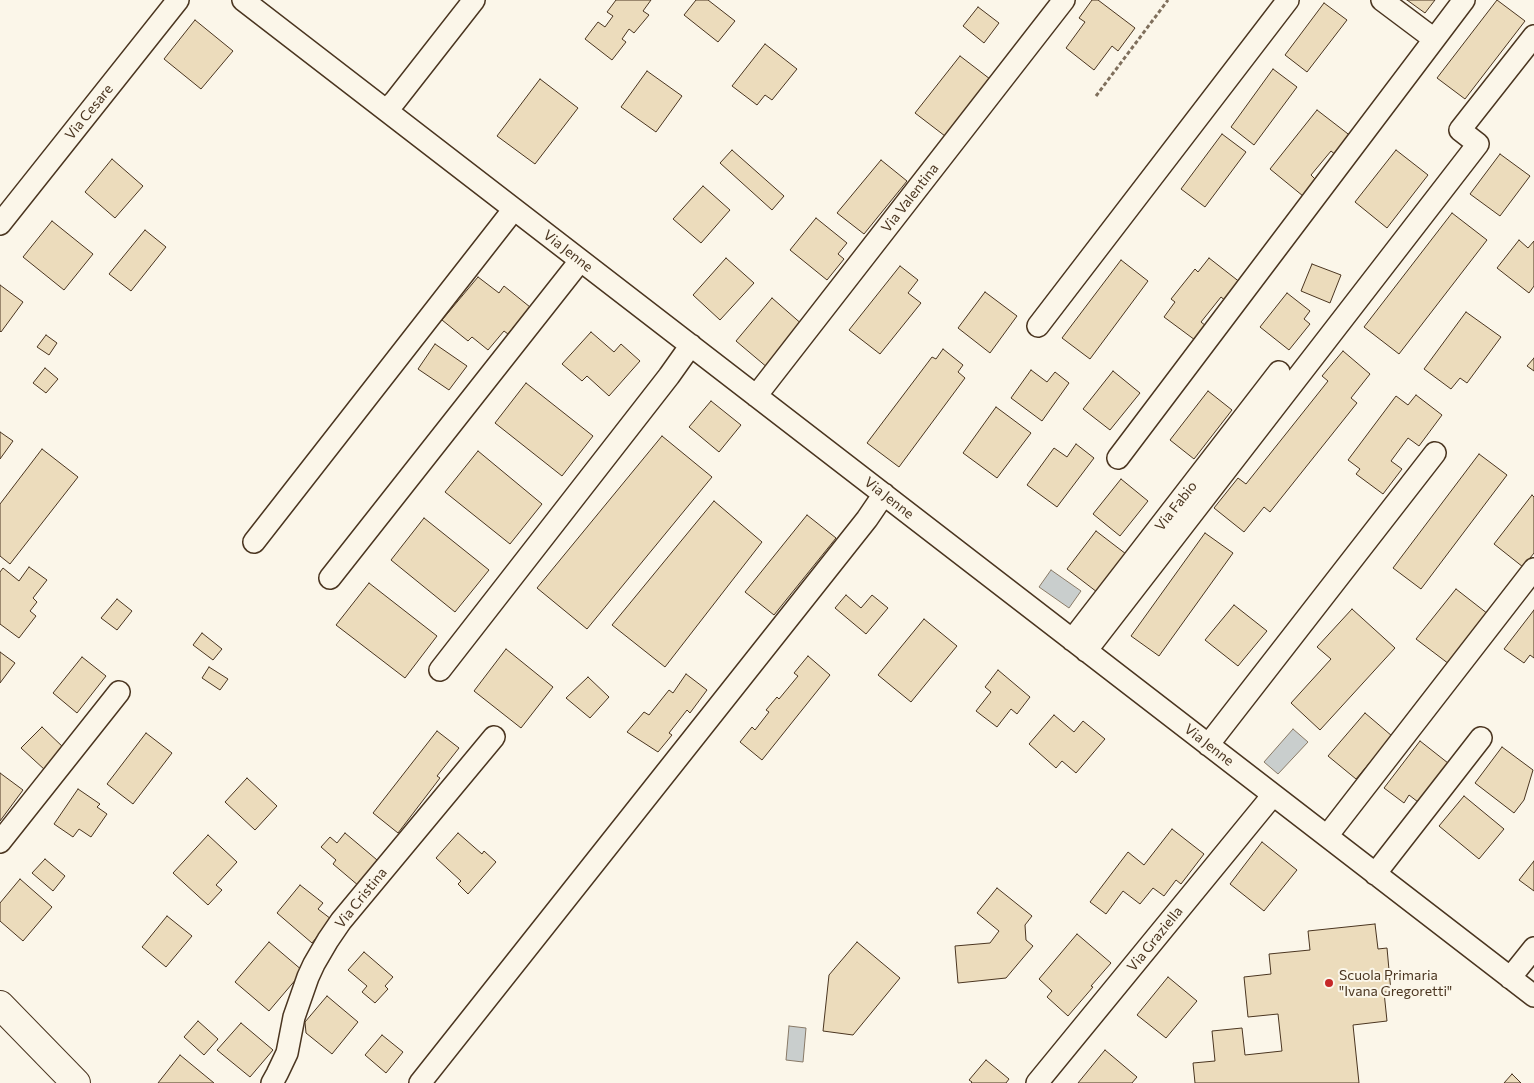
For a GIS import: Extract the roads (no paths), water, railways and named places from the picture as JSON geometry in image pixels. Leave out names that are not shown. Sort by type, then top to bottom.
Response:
[{"type":"main road","points":[[0,1005],[76,1083]]},
{"type":"street","name":"Via Cesare","points":[[0,224],[178,0]]},
{"type":"street","name":"Via Jenne","points":[[243,0],[1534,996]]},
{"type":"street","points":[[386,110],[474,0]]},
{"type":"street","name":"Via Valentina","points":[[756,396],[1064,0]]},
{"type":"street","points":[[1038,326],[1288,0]]},
{"type":"street","points":[[1382,0],[1434,39]]},
{"type":"street","points":[[1118,458],[1464,0]]},
{"type":"street","points":[[1079,645],[1478,144],[1460,130],[1534,36]]},
{"type":"street","points":[[254,542],[514,209]]},
{"type":"street","points":[[330,578],[580,261]]},
{"type":"street","points":[[440,670],[691,346]]},
{"type":"street","name":"Via Fabio","points":[[1079,645],[1279,372]]},
{"type":"street","points":[[1208,745],[1435,453]]},
{"type":"street","points":[[420,1083],[884,494]]},
{"type":"street","points":[[1327,836],[1534,569]]},
{"type":"street","points":[[0,842],[119,692]]},
{"type":"street","name":"Via Cristina","points":[[272,1083],[287,1053],[294,1018],[311,970],[333,932],[494,738]]},
{"type":"street","points":[[1375,874],[1481,738]]},
{"type":"street","name":"Via Graziella","points":[[1037,1083],[1273,795]]},
{"type":"street","points":[[1510,978],[1534,948]]},
{"type":"place","name":"Scuola Primaria \"Ivana Gregoretti\"","points":[[1329,983]]}]
